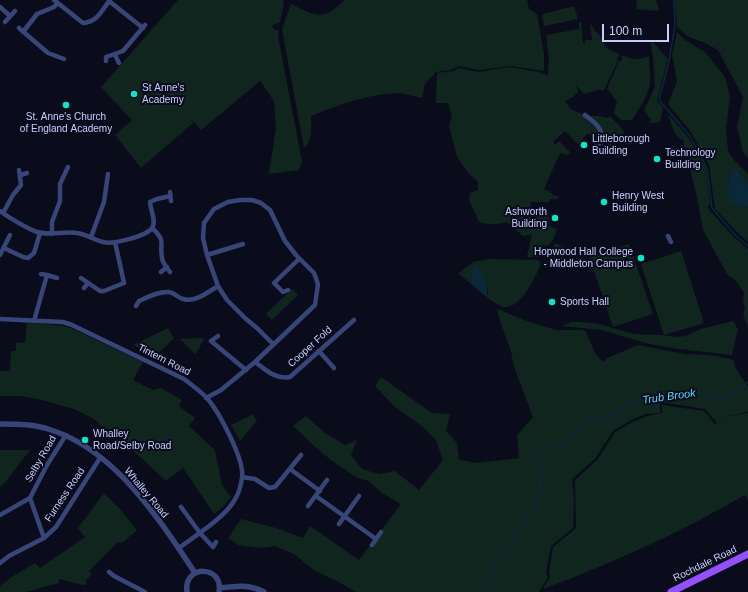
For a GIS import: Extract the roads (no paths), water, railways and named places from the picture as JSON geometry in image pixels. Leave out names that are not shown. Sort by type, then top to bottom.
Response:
[{"type":"main road","name":"Rochdale Road","points":[[671,592],[748,554]]},
{"type":"street","points":[[23,32],[37,14],[54,7],[56,2],[83,23],[91,23],[97,18],[109,1],[144,27],[123,51],[106,57],[106,61]]},
{"type":"street","points":[[0,7],[10,16]]},
{"type":"street","points":[[5,22],[15,11]]},
{"type":"street","points":[[19,28],[48,52],[64,60]]},
{"type":"street","points":[[115,55],[119,63]]},
{"type":"street","points":[[585,115],[599,128],[602,134],[602,138],[596,150]]},
{"type":"street","points":[[52,234],[52,222],[60,201],[60,184],[63,172],[68,167]]},
{"type":"street","points":[[19,170],[21,185],[2,212],[40,233],[78,233],[104,243],[144,235],[152,228],[154,222],[150,202],[157,198],[171,196]]},
{"type":"street","points":[[21,176],[27,173]]},
{"type":"street","points":[[90,237],[104,202],[105,183],[108,174]]},
{"type":"street","points":[[206,398],[221,390],[246,370],[315,305],[318,284],[314,274],[299,259],[285,241],[270,210],[261,203],[252,200],[240,200],[214,207],[204,223],[203,238],[207,255],[218,286],[227,300],[273,344]]},
{"type":"street","points":[[152,228],[162,240],[161,257],[170,272]]},
{"type":"street","points":[[4,248],[28,258],[34,253],[40,233]]},
{"type":"street","points":[[0,254],[10,235]]},
{"type":"street","points":[[668,236],[671,242]]},
{"type":"street","points":[[115,242],[124,283]]},
{"type":"street","points":[[207,255],[243,244]]},
{"type":"street","points":[[288,290],[283,292],[274,283],[299,259]]},
{"type":"street","points":[[161,272],[167,268]]},
{"type":"street","points":[[42,274],[57,278]]},
{"type":"street","points":[[34,321],[47,275]]},
{"type":"street","points":[[81,278],[100,291],[130,282]]},
{"type":"street","points":[[84,288],[88,283]]},
{"type":"street","points":[[136,306],[139,301],[170,292],[183,299],[191,300],[199,298],[218,286]]},
{"type":"street","name":"Tintern Road","points":[[0,318],[62,322],[72,325],[184,379],[206,398],[225,427],[236,449],[241,463],[242,477],[234,501],[226,512],[179,548]]},
{"type":"street","name":"Cooper Fold","points":[[255,362],[272,374],[283,379],[290,377],[354,320]]},
{"type":"street","points":[[218,336],[211,341],[246,370]]},
{"type":"street","points":[[319,351],[334,368]]},
{"type":"street","name":"Whalley Road","points":[[0,424],[35,426],[51,430],[66,435],[86,447],[123,478],[145,503],[179,548],[195,573]]},
{"type":"street","name":"Selby Road","points":[[44,538],[30,498],[47,465],[66,435]]},
{"type":"street","points":[[242,477],[255,479],[265,486],[272,488],[278,485],[301,455]]},
{"type":"street","name":"Furness Road","points":[[0,563],[9,556],[44,538],[56,527],[100,458]]},
{"type":"street","points":[[290,469],[320,491]]},
{"type":"street","points":[[308,506],[327,480]]},
{"type":"street","points":[[316,496],[376,539]]},
{"type":"street","points":[[339,524],[359,496]]},
{"type":"street","points":[[0,515],[30,498]]},
{"type":"street","points":[[181,507],[200,533],[213,547],[216,542]]},
{"type":"street","points":[[372,545],[381,532]]},
{"type":"street","points":[[187,592],[188,581],[195,573],[199,571],[209,572],[217,578],[219,590],[241,585],[257,588],[264,592]]},
{"type":"street","points":[[109,572],[145,592]]},
{"type":"water","points":[[733,169],[739,171],[748,185],[748,206],[733,203],[728,195],[729,183]]},
{"type":"water","points":[[477,264],[485,279],[488,298],[475,287],[472,282],[472,272]]},
{"type":"waterway","name":"Trub Brook","points":[[674,0],[675,25],[669,61],[659,100],[690,136],[707,168],[712,208],[736,236],[748,246]]},
{"type":"waterway","name":"Trub Brook","points":[[482,592],[505,547],[535,509],[541,478],[536,463],[540,456],[550,448],[565,445],[584,422],[590,419],[601,420],[641,399],[673,396],[696,391],[720,400],[748,382]]},
{"type":"place","name":"St Anne's Academy","points":[[134,94]]},
{"type":"place","name":"St. Anne's Church of England Academy","points":[[66,105]]},
{"type":"place","name":"Littleborough Building","points":[[584,145]]},
{"type":"place","name":"Technology Building","points":[[657,159]]},
{"type":"place","name":"Henry West Building","points":[[604,202]]},
{"type":"place","name":"Ashworth Building","points":[[555,218]]},
{"type":"place","name":"Hopwood Hall College - Middleton Campus","points":[[641,258]]},
{"type":"place","name":"Sports Hall","points":[[552,302]]},
{"type":"place","name":"Whalley Road/Selby Road","points":[[85,440]]}]
